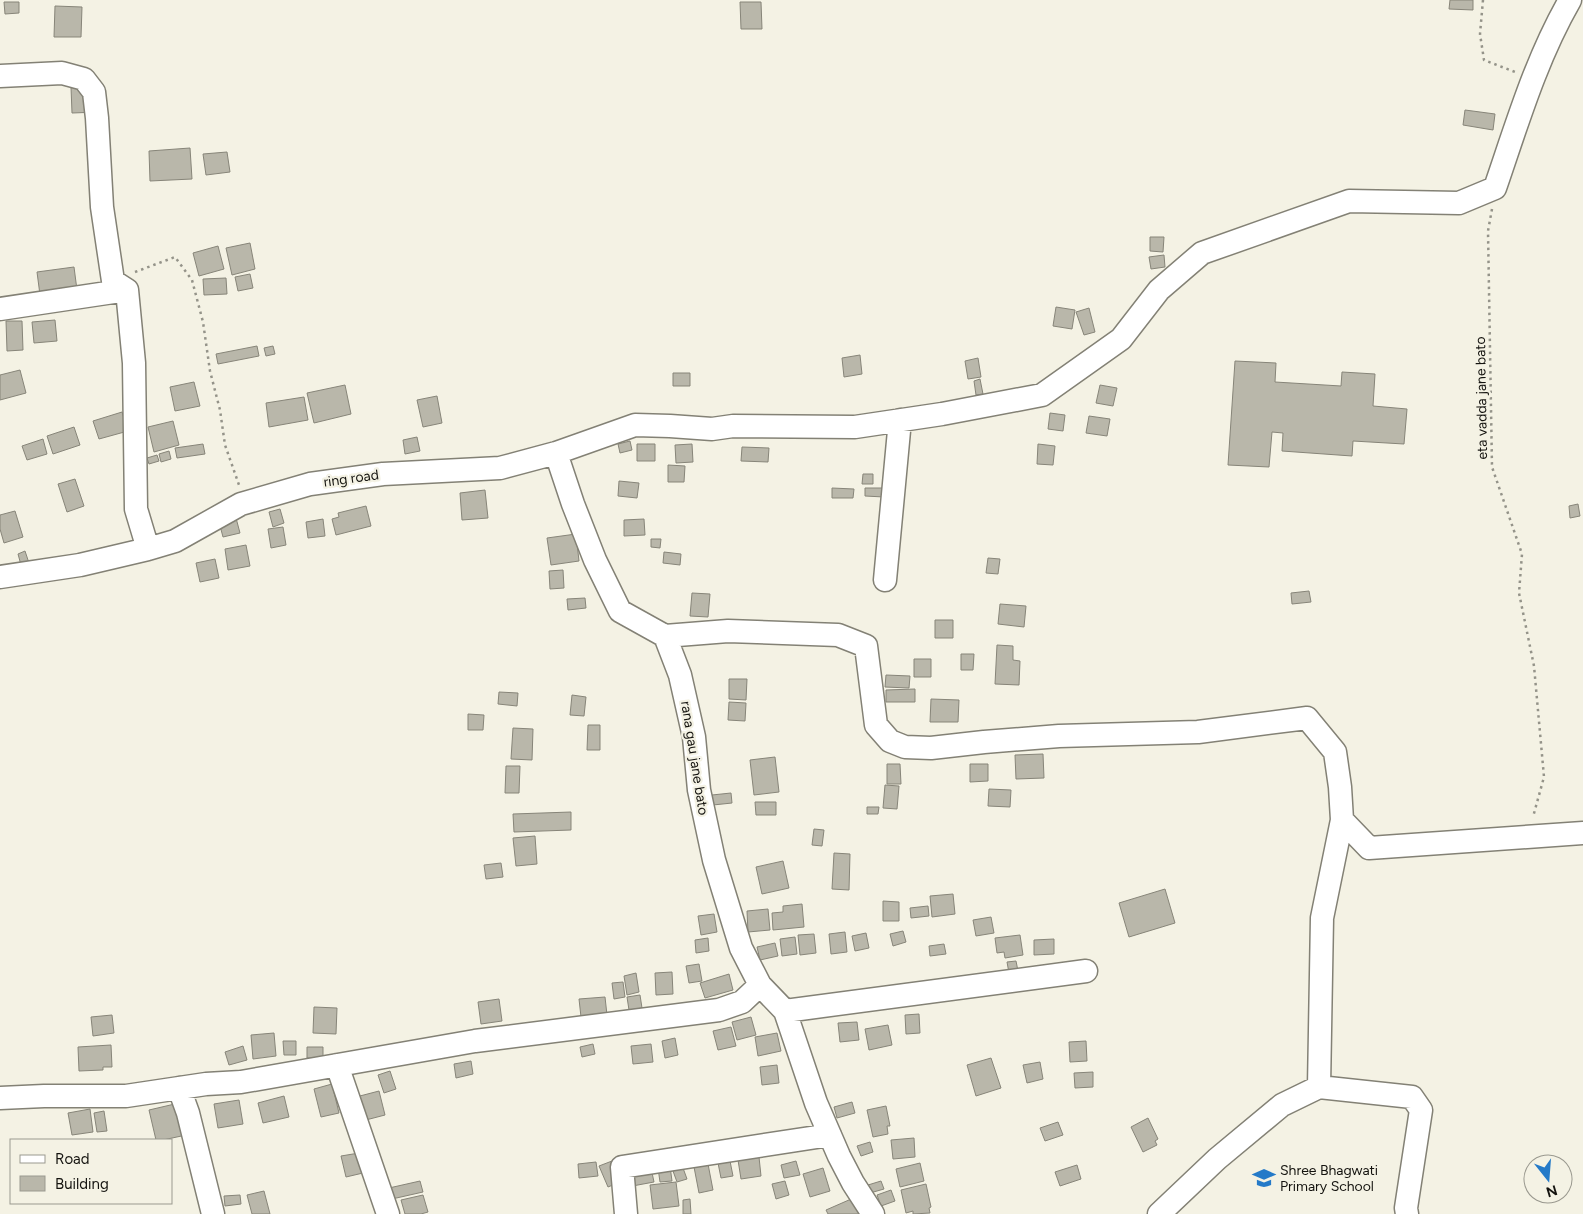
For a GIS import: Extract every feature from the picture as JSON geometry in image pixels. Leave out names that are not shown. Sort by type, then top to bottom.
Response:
[{"type":"street","points":[[1495,188],[1532,78],[1570,0]]},
{"type":"street","points":[[0,76],[62,73],[84,79],[94,92],[102,207],[120,285],[134,363],[136,509],[148,549]]},
{"type":"street","name":"ring road","points":[[0,577],[80,565],[175,541],[241,504],[310,484],[383,474],[500,468],[556,453],[636,425],[712,429],[733,426],[854,427],[942,414],[1042,395],[1121,339],[1159,290],[1202,253],[1349,201],[1458,203],[1495,188]]},
{"type":"street","points":[[0,309],[120,285]]},
{"type":"street","points":[[885,580],[900,420]]},
{"type":"street","points":[[556,453],[573,504],[596,560],[620,610],[665,636],[728,631],[838,635],[866,646],[876,726],[890,742],[905,747],[931,748],[1059,736],[1198,732],[1307,718],[1335,752],[1342,820],[1322,918],[1319,1086]]},
{"type":"street","name":"rana gau jane bato","points":[[665,636],[680,675],[694,737],[698,790],[714,860],[741,948],[760,985],[785,1011]]},
{"type":"street","points":[[1342,820],[1369,848],[1583,834]]},
{"type":"street","points":[[873,1214],[853,1183],[816,1104],[785,1011],[1086,971]]},
{"type":"street","points":[[0,1098],[126,1096],[206,1084],[241,1082],[475,1041],[719,1010],[742,1002],[760,985]]},
{"type":"street","points":[[337,1065],[388,1214]]},
{"type":"street","points":[[1159,1214],[1217,1159],[1282,1105],[1319,1086],[1412,1097],[1422,1110],[1406,1214]]},
{"type":"street","points":[[179,1088],[188,1113],[213,1214]]},
{"type":"street","points":[[626,1214],[622,1167],[830,1135]]},
{"type":"path","points":[[1483,0],[1480,34],[1484,60],[1532,78]]},
{"type":"path","name":"eta vadda jane bato","points":[[1495,188],[1488,232],[1492,467],[1522,554],[1519,593],[1534,666],[1544,777],[1527,837]]},
{"type":"path","points":[[120,285],[175,257],[192,280],[203,322],[210,371],[220,410],[225,445],[244,497],[241,504]]},
{"type":"building","points":[[1450,0],[1473,0],[1473,10],[1449,9]]},
{"type":"building","points":[[4,2],[19,2],[19,13],[5,14]]},
{"type":"building","points":[[740,2],[761,2],[762,29],[741,29]]},
{"type":"building","points":[[55,6],[82,7],[81,37],[54,37]]},
{"type":"building","points":[[97,86],[99,112],[72,113],[71,87]]},
{"type":"building","points":[[1465,110],[1495,114],[1493,130],[1463,125]]},
{"type":"building","points":[[190,148],[192,179],[150,181],[149,151]]},
{"type":"building","points":[[227,152],[230,172],[206,175],[203,154]]},
{"type":"building","points":[[1150,237],[1164,237],[1163,252],[1150,251]]},
{"type":"building","points":[[250,243],[255,269],[232,275],[226,248]]},
{"type":"building","points":[[218,246],[224,269],[199,276],[193,253]]},
{"type":"building","points":[[1164,255],[1165,267],[1151,269],[1149,257]]},
{"type":"building","points":[[74,267],[77,290],[40,295],[37,272]]},
{"type":"building","points":[[250,274],[253,288],[238,291],[235,277]]},
{"type":"building","points":[[226,278],[227,294],[204,295],[203,279]]},
{"type":"building","points":[[1056,307],[1075,310],[1072,329],[1053,326]]},
{"type":"building","points":[[1089,308],[1095,332],[1084,335],[1076,312]]},
{"type":"building","points":[[55,320],[57,341],[34,343],[32,322]]},
{"type":"building","points":[[6,321],[22,321],[23,350],[7,351]]},
{"type":"building","points":[[257,346],[259,356],[218,364],[216,354]]},
{"type":"building","points":[[273,346],[275,354],[266,356],[264,348]]},
{"type":"building","points":[[860,355],[862,374],[844,377],[842,358]]},
{"type":"building","points":[[978,358],[981,377],[968,379],[965,361]]},
{"type":"building","points":[[1235,361],[1276,363],[1275,382],[1341,386],[1342,372],[1375,374],[1373,406],[1407,409],[1404,444],[1353,441],[1352,456],[1282,451],[1283,433],[1272,432],[1269,467],[1228,465]]},
{"type":"building","points":[[20,370],[26,393],[0,400],[0,375]]},
{"type":"building","points":[[673,373],[690,373],[690,386],[673,386]]},
{"type":"building","points":[[980,379],[983,394],[976,395],[974,381]]},
{"type":"building","points":[[194,382],[200,406],[175,411],[170,387]]},
{"type":"building","points":[[345,385],[351,414],[314,423],[307,393]]},
{"type":"building","points":[[1100,385],[1117,388],[1113,406],[1096,403]]},
{"type":"building","points":[[437,396],[442,423],[423,427],[417,400]]},
{"type":"building","points":[[304,397],[308,420],[269,427],[266,403]]},
{"type":"building","points":[[122,412],[128,431],[99,439],[93,421]]},
{"type":"building","points":[[1050,413],[1065,415],[1063,431],[1048,429]]},
{"type":"building","points":[[1089,416],[1110,419],[1107,436],[1086,433]]},
{"type":"building","points":[[173,421],[179,445],[154,452],[148,427]]},
{"type":"building","points":[[74,427],[80,445],[53,454],[47,436]]},
{"type":"building","points":[[417,437],[420,451],[405,454],[403,440]]},
{"type":"building","points":[[43,439],[47,454],[27,460],[22,446]]},
{"type":"building","points":[[630,441],[632,450],[620,453],[618,444]]},
{"type":"building","points":[[203,444],[205,454],[177,458],[175,448]]},
{"type":"building","points":[[637,444],[655,444],[655,461],[637,461]]},
{"type":"building","points":[[692,444],[693,462],[676,463],[675,445]]},
{"type":"building","points":[[1038,444],[1055,446],[1053,465],[1037,464]]},
{"type":"building","points":[[742,447],[769,448],[768,462],[741,461]]},
{"type":"building","points":[[169,451],[171,459],[161,462],[159,454]]},
{"type":"building","points":[[157,455],[159,461],[149,464],[147,458]]},
{"type":"building","points":[[668,465],[685,466],[684,482],[668,482]]},
{"type":"building","points":[[863,474],[873,474],[873,484],[862,484]]},
{"type":"building","points":[[75,479],[84,506],[67,512],[58,484]]},
{"type":"building","points":[[619,481],[639,483],[637,498],[618,496]]},
{"type":"building","points":[[832,488],[854,489],[853,498],[832,498]]},
{"type":"building","points":[[865,488],[884,488],[884,497],[865,496]]},
{"type":"building","points":[[485,490],[488,518],[462,520],[460,493]]},
{"type":"building","points":[[1578,504],[1580,516],[1570,518],[1569,506]]},
{"type":"building","points":[[366,506],[371,526],[336,535],[332,519],[339,517],[338,513]]},
{"type":"building","points":[[280,509],[284,523],[273,527],[269,512]]},
{"type":"building","points":[[15,511],[23,537],[4,543],[0,529],[0,515]]},
{"type":"building","points":[[236,518],[240,533],[223,537],[219,522]]},
{"type":"building","points":[[323,519],[325,536],[308,538],[306,522]]},
{"type":"building","points":[[644,519],[645,535],[624,536],[624,520]]},
{"type":"building","points":[[283,527],[286,545],[271,548],[268,529]]},
{"type":"building","points":[[576,534],[579,561],[551,565],[547,538]]},
{"type":"building","points":[[651,539],[661,539],[660,548],[651,547]]},
{"type":"building","points":[[246,545],[250,566],[228,570],[225,549]]},
{"type":"building","points":[[25,551],[29,563],[21,565],[18,554]]},
{"type":"building","points":[[664,552],[681,554],[680,565],[663,563]]},
{"type":"building","points":[[988,558],[1000,559],[998,574],[986,573]]},
{"type":"building","points":[[215,559],[219,578],[200,582],[196,563]]},
{"type":"building","points":[[563,570],[564,588],[550,589],[549,571]]},
{"type":"building","points":[[1309,591],[1311,602],[1292,604],[1291,593]]},
{"type":"building","points":[[692,593],[710,594],[708,617],[690,616]]},
{"type":"building","points":[[585,598],[586,608],[568,610],[567,599]]},
{"type":"building","points":[[1000,604],[1026,606],[1024,627],[998,624]]},
{"type":"building","points":[[935,620],[953,620],[953,638],[935,638]]},
{"type":"building","points":[[997,645],[1013,646],[1013,660],[1020,661],[1019,685],[995,684]]},
{"type":"building","points":[[961,654],[974,654],[973,670],[961,670]]},
{"type":"building","points":[[914,659],[931,659],[931,677],[914,677]]},
{"type":"building","points":[[886,675],[910,676],[909,688],[885,687]]},
{"type":"building","points":[[729,679],[747,679],[746,700],[729,699]]},
{"type":"building","points":[[915,689],[915,702],[886,702],[886,690]]},
{"type":"building","points":[[499,692],[518,693],[517,706],[498,704]]},
{"type":"building","points":[[572,695],[586,697],[584,716],[570,715]]},
{"type":"building","points":[[931,699],[959,700],[958,722],[930,722]]},
{"type":"building","points":[[729,702],[746,703],[745,721],[728,720]]},
{"type":"building","points":[[468,714],[484,715],[483,730],[468,730]]},
{"type":"building","points":[[588,725],[600,725],[600,750],[587,750]]},
{"type":"building","points":[[513,728],[533,729],[532,760],[511,759]]},
{"type":"building","points":[[1043,754],[1044,778],[1016,779],[1015,755]]},
{"type":"building","points":[[775,757],[779,792],[754,795],[750,760]]},
{"type":"building","points":[[887,764],[900,764],[901,784],[887,784]]},
{"type":"building","points":[[970,764],[988,764],[988,781],[970,782]]},
{"type":"building","points":[[506,766],[520,766],[519,793],[505,793]]},
{"type":"building","points":[[885,785],[899,786],[897,809],[883,808]]},
{"type":"building","points":[[989,789],[1011,790],[1010,807],[988,806]]},
{"type":"building","points":[[731,793],[732,803],[713,805],[712,795]]},
{"type":"building","points":[[755,802],[776,802],[776,815],[756,815]]},
{"type":"building","points":[[867,807],[879,807],[878,814],[867,814]]},
{"type":"building","points":[[571,812],[571,830],[514,832],[513,814]]},
{"type":"building","points":[[814,829],[824,830],[822,846],[812,845]]},
{"type":"building","points":[[535,836],[537,864],[516,866],[513,838]]},
{"type":"building","points":[[834,853],[850,854],[849,890],[832,889]]},
{"type":"building","points":[[783,861],[789,888],[762,894],[756,867]]},
{"type":"building","points":[[501,863],[503,877],[486,879],[484,865]]},
{"type":"building","points":[[1165,889],[1175,923],[1129,937],[1119,903]]},
{"type":"building","points":[[953,894],[955,914],[932,917],[930,896]]},
{"type":"building","points":[[883,901],[899,902],[899,921],[883,921]]},
{"type":"building","points":[[802,904],[804,927],[773,930],[772,913],[783,912],[783,906]]},
{"type":"building","points":[[928,906],[929,916],[911,918],[910,908]]},
{"type":"building","points":[[768,909],[770,930],[748,932],[747,911]]},
{"type":"building","points":[[714,914],[717,932],[701,935],[698,916]]},
{"type":"building","points":[[991,917],[994,933],[976,936],[973,920]]},
{"type":"building","points":[[903,931],[906,942],[893,946],[890,934]]},
{"type":"building","points":[[845,932],[847,952],[831,954],[829,934]]},
{"type":"building","points":[[866,933],[869,948],[855,951],[852,936]]},
{"type":"building","points":[[814,934],[816,953],[800,955],[798,935]]},
{"type":"building","points":[[1020,935],[1023,955],[1005,958],[1004,952],[997,953],[995,938]]},
{"type":"building","points":[[795,937],[797,954],[782,956],[780,939]]},
{"type":"building","points":[[708,938],[709,951],[696,953],[695,940]]},
{"type":"building","points":[[1054,939],[1054,954],[1034,955],[1034,940]]},
{"type":"building","points":[[775,943],[778,956],[760,960],[757,947]]},
{"type":"building","points":[[944,944],[946,954],[930,956],[929,946]]},
{"type":"building","points":[[1016,961],[1018,971],[1009,973],[1007,962]]},
{"type":"building","points":[[699,964],[702,981],[689,983],[686,966]]},
{"type":"building","points":[[672,972],[673,994],[656,995],[655,973]]},
{"type":"building","points":[[636,973],[639,992],[627,995],[624,976]]},
{"type":"building","points":[[729,974],[733,990],[705,998],[700,983]]},
{"type":"building","points":[[623,982],[625,997],[614,999],[612,983]]},
{"type":"building","points":[[640,995],[642,1008],[629,1010],[627,997]]},
{"type":"building","points":[[605,997],[607,1015],[581,1017],[579,999]]},
{"type":"building","points":[[499,999],[502,1021],[481,1024],[478,1002]]},
{"type":"building","points":[[314,1007],[337,1008],[336,1034],[313,1033]]},
{"type":"building","points":[[919,1014],[920,1033],[906,1034],[905,1015]]},
{"type":"building","points":[[112,1015],[114,1033],[93,1036],[91,1017]]},
{"type":"building","points":[[751,1017],[756,1035],[737,1040],[732,1022]]},
{"type":"building","points":[[857,1022],[859,1040],[840,1042],[838,1023]]},
{"type":"building","points":[[888,1025],[892,1045],[869,1050],[865,1029]]},
{"type":"building","points":[[731,1027],[736,1046],[718,1050],[713,1031]]},
{"type":"building","points":[[274,1033],[276,1056],[253,1059],[251,1035]]},
{"type":"building","points":[[777,1033],[781,1051],[758,1056],[755,1037]]},
{"type":"building","points":[[675,1038],[678,1055],[665,1058],[662,1041]]},
{"type":"building","points":[[283,1041],[296,1041],[296,1055],[284,1055]]},
{"type":"building","points":[[1086,1041],[1087,1061],[1070,1062],[1069,1042]]},
{"type":"building","points":[[593,1044],[595,1054],[582,1057],[580,1047]]},
{"type":"building","points":[[651,1044],[653,1062],[633,1064],[631,1046]]},
{"type":"building","points":[[111,1045],[112,1067],[103,1067],[103,1070],[79,1071],[78,1047]]},
{"type":"building","points":[[243,1046],[247,1060],[229,1065],[225,1052]]},
{"type":"building","points":[[307,1047],[323,1047],[323,1059],[307,1058]]},
{"type":"building","points":[[991,1058],[1001,1088],[976,1096],[967,1065]]},
{"type":"building","points":[[471,1061],[473,1074],[456,1078],[454,1064]]},
{"type":"building","points":[[1040,1062],[1043,1079],[1027,1083],[1023,1065]]},
{"type":"building","points":[[777,1065],[779,1083],[762,1085],[760,1067]]},
{"type":"building","points":[[390,1071],[396,1089],[384,1093],[378,1075]]},
{"type":"building","points":[[1093,1072],[1093,1087],[1075,1088],[1074,1073]]},
{"type":"building","points":[[332,1084],[339,1113],[321,1117],[314,1089]]},
{"type":"building","points":[[379,1091],[385,1115],[362,1121],[356,1097]]},
{"type":"building","points":[[284,1096],[289,1117],[263,1123],[258,1103]]},
{"type":"building","points":[[239,1100],[243,1124],[218,1128],[214,1104]]},
{"type":"building","points":[[852,1102],[855,1113],[837,1118],[834,1107]]},
{"type":"building","points":[[179,1103],[186,1135],[168,1139],[156,1139],[149,1110]]},
{"type":"building","points":[[886,1106],[890,1126],[887,1126],[888,1134],[873,1137],[867,1110]]},
{"type":"building","points":[[90,1109],[93,1132],[72,1135],[68,1113]]},
{"type":"building","points":[[104,1111],[107,1131],[97,1132],[94,1113]]},
{"type":"building","points":[[1148,1118],[1158,1139],[1155,1141],[1157,1145],[1143,1152],[1131,1127]]},
{"type":"building","points":[[1058,1122],[1063,1135],[1045,1141],[1040,1128]]},
{"type":"building","points":[[914,1138],[915,1157],[893,1159],[891,1140]]},
{"type":"building","points":[[870,1142],[873,1152],[861,1156],[857,1146]]},
{"type":"building","points":[[359,1153],[363,1173],[346,1177],[341,1156]]},
{"type":"building","points":[[729,1156],[733,1176],[721,1178],[717,1158]]},
{"type":"building","points":[[759,1157],[761,1176],[741,1179],[738,1160]]},
{"type":"building","points":[[612,1161],[620,1182],[608,1187],[599,1166]]},
{"type":"building","points":[[796,1161],[800,1175],[784,1178],[781,1165]]},
{"type":"building","points":[[596,1162],[598,1176],[579,1178],[578,1164]]},
{"type":"building","points":[[920,1163],[924,1181],[900,1187],[896,1169]]},
{"type":"building","points":[[708,1164],[713,1190],[699,1193],[694,1167]]},
{"type":"building","points":[[1077,1165],[1081,1179],[1060,1186],[1055,1172]]},
{"type":"building","points":[[670,1166],[672,1181],[660,1182],[658,1168]]},
{"type":"building","points":[[651,1168],[654,1182],[627,1187],[625,1172]]},
{"type":"building","points":[[683,1168],[687,1179],[677,1182],[673,1171]]},
{"type":"building","points":[[823,1168],[830,1191],[810,1197],[803,1174]]},
{"type":"building","points":[[420,1181],[423,1192],[392,1199],[389,1188]]},
{"type":"building","points":[[785,1181],[789,1195],[776,1199],[772,1184]]},
{"type":"building","points":[[881,1181],[884,1189],[870,1193],[868,1185]]},
{"type":"building","points":[[676,1182],[679,1206],[653,1209],[650,1185]]},
{"type":"building","points":[[926,1184],[931,1207],[929,1208],[930,1213],[913,1214],[913,1211],[906,1213],[901,1190]]},
{"type":"building","points":[[891,1190],[895,1201],[881,1206],[877,1195]]},
{"type":"building","points":[[264,1191],[270,1214],[252,1214],[247,1195]]},
{"type":"building","points":[[240,1195],[241,1204],[225,1206],[224,1196]]},
{"type":"building","points":[[423,1195],[428,1212],[405,1214],[401,1200]]},
{"type":"building","points":[[858,1196],[866,1214],[828,1214],[826,1210]]},
{"type":"building","points":[[690,1199],[691,1214],[683,1214],[683,1200]]},
{"type":"place","name":"Shree Bhagwati Primary School","points":[[1264,1178]]}]
